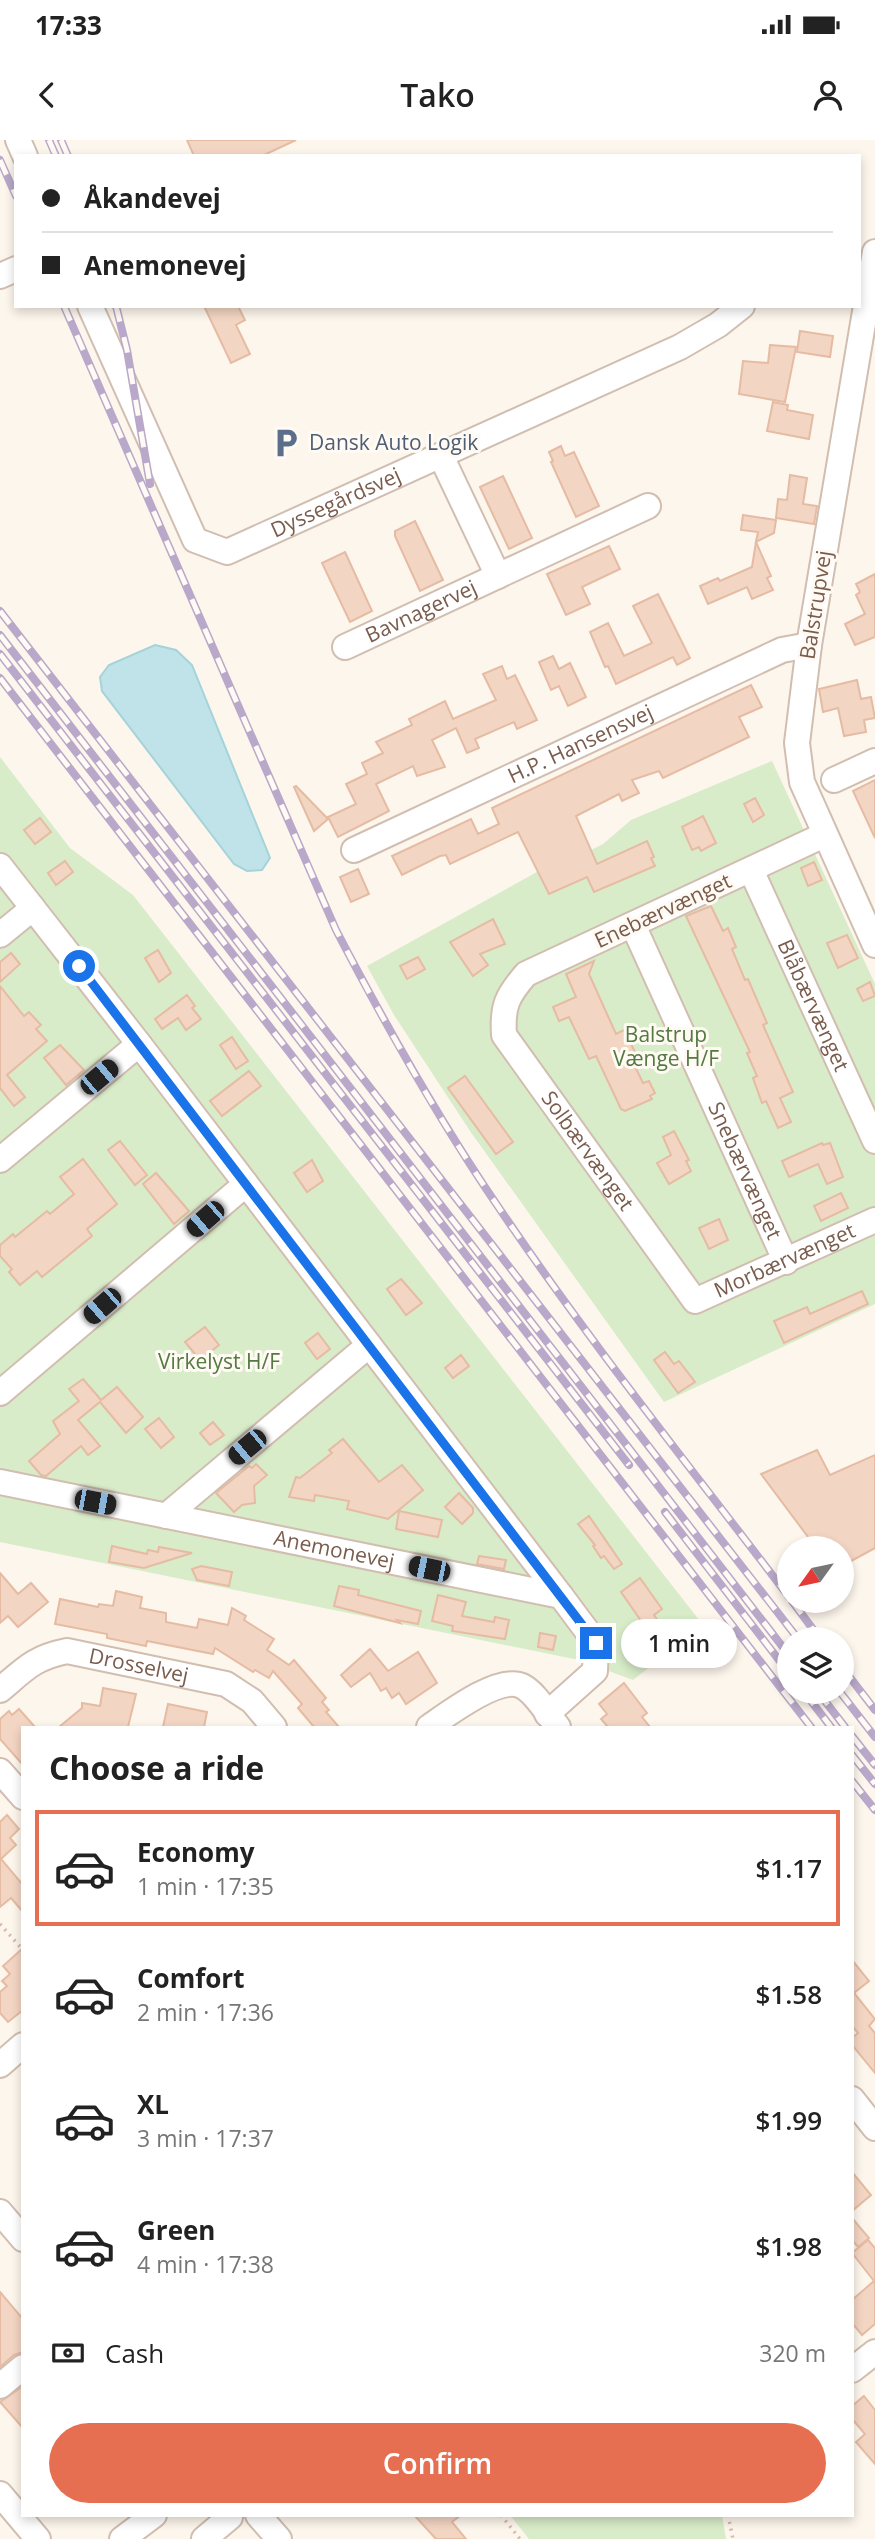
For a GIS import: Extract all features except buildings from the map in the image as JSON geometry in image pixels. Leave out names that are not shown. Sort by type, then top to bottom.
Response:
[{"type":"street","name":"Balstrupvej","points":[[870,265],[809,645],[797,743],[802,782],[824,835],[866,901],[875,945]]},
{"type":"street","name":"Dyssegårdsvej","points":[[91,308],[195,540],[226,552],[680,347],[718,325],[739,308]]},
{"type":"street","name":"Bavnagervej","points":[[441,456],[498,576]]},
{"type":"street","name":"Bavnagervej","points":[[345,647],[648,506]]},
{"type":"street","name":"H.P. Hansensvej","points":[[354,850],[782,650],[809,645]]},
{"type":"street","points":[[834,780],[875,761]]},
{"type":"street","name":"Enebærvænget","points":[[508,994],[526,974],[824,835]]},
{"type":"street","points":[[0,866],[596,1643],[595,1671],[552,1720],[529,1691],[513,1683],[490,1688],[431,1726]]},
{"type":"street","name":"Blåbærvænget","points":[[751,870],[875,1141]]},
{"type":"street","points":[[0,936],[33,908]]},
{"type":"street","name":"Snebærvænget","points":[[633,925],[786,1262]]},
{"type":"street","name":"Solbærvænget","points":[[508,994],[503,1016],[504,1035],[695,1301]]},
{"type":"street","points":[[0,1160],[139,1044]]},
{"type":"street","points":[[0,1393],[246,1184]]},
{"type":"street","name":"Morbærvænget","points":[[695,1301],[875,1220]]},
{"type":"street","points":[[166,1516],[369,1345]]},
{"type":"street","name":"Anemonevej","points":[[0,1482],[561,1596]]},
{"type":"street","name":"Drosselvej","points":[[0,1690],[29,1665],[45,1656],[67,1651],[226,1684],[252,1701],[273,1726]]},
{"type":"street","points":[[0,1771],[21,1795]]},
{"type":"street","points":[[0,2065],[21,2047]]},
{"type":"street","points":[[854,2103],[865,2126]]},
{"type":"street","points":[[0,2212],[21,2237]]},
{"type":"street","points":[[854,2368],[875,2352]]},
{"type":"street","points":[[0,2386],[21,2369]]},
{"type":"street","points":[[0,2494],[38,2539]]},
{"type":"street","points":[[132,2536],[152,2517]]},
{"type":"street","points":[[204,2539],[230,2517]]},
{"type":"street","points":[[260,2517],[278,2539]]},
{"type":"path","points":[[0,1924],[21,1948]]},
{"type":"path","points":[[503,2517],[520,2539]]},
{"type":"path","points":[[728,2517],[733,2539]]},
{"type":"green space","name":"Virkelyst H/F","points":[[0,757],[70,848],[133,895],[703,1625],[633,1680],[579,1660],[0,1542]]},
{"type":"green space","name":"Balstrup Vænge H/F","points":[[772,761],[875,984],[875,1304],[664,1402],[470,1131],[394,1015],[367,966],[555,862],[575,858],[603,844],[631,820]]},
{"type":"green space","points":[[512,2517],[722,2517],[726,2539],[529,2539]]},
{"type":"water","points":[[155,645],[176,650],[192,665],[270,858],[262,870],[247,871],[234,864],[102,691],[100,677],[109,665]]},
{"type":"railway","points":[[49,140],[55,154]]},
{"type":"railway","points":[[61,140],[67,154]]},
{"type":"railway","points":[[0,160],[14,192]]},
{"type":"railway","points":[[65,308],[336,930],[393,1035],[453,1138],[567,1305],[777,1581]]},
{"type":"railway","points":[[116,308],[127,350],[150,484]]},
{"type":"railway","points":[[0,611],[789,1627]]},
{"type":"railway","points":[[0,635],[777,1639]]},
{"type":"railway","points":[[0,654],[629,1465]]},
{"type":"railway","points":[[0,678],[810,1726]]},
{"type":"railway","points":[[665,1512],[777,1657]]},
{"type":"railway","points":[[802,1614],[811,1627]]},
{"type":"railway","points":[[854,1683],[875,1710]]},
{"type":"railway","points":[[813,1704],[830,1726]]},
{"type":"railway","points":[[827,1704],[844,1726]]},
{"type":"railway","points":[[849,1704],[875,1737]]},
{"type":"railway","points":[[854,1739],[875,1765]]},
{"type":"railway","points":[[854,1758],[875,1784]]},
{"type":"railway","points":[[854,1784],[875,1810]]},
{"type":"place","name":"Dansk Auto Logik","points":[[286,443]]},
{"type":"route","points":[[79,966],[596,1643]]}]
